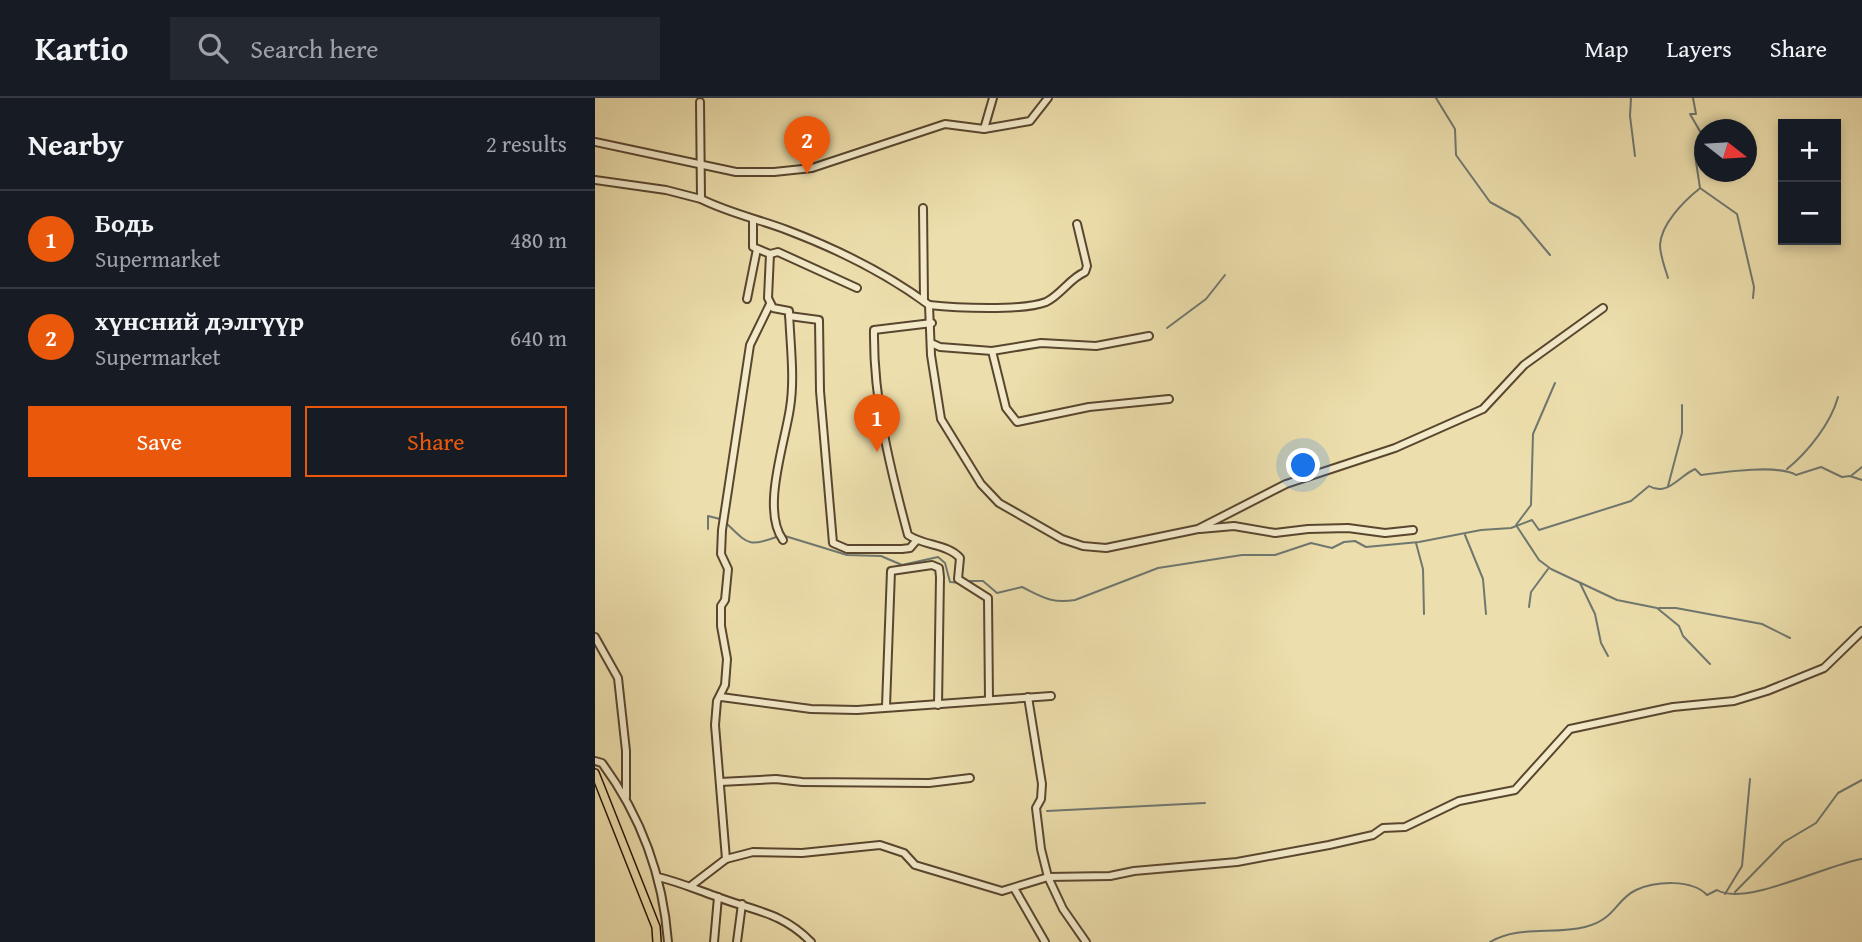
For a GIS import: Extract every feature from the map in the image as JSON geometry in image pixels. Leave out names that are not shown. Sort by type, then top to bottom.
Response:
[{"type":"main road","points":[[595,773],[656,927],[657,942]]},
{"type":"street","points":[[984,129],[993,98]]},
{"type":"street","points":[[595,142],[736,172],[805,169],[944,124],[984,129],[1030,121],[1048,98]]},
{"type":"street","points":[[700,102],[701,199]]},
{"type":"street","points":[[595,180],[666,190],[701,199],[723,210],[753,219],[866,264],[927,303],[961,309],[1045,302],[1076,276],[1085,272],[1087,266],[1077,224]]},
{"type":"street","points":[[923,208],[927,303],[932,323],[935,389],[941,419],[967,464],[999,503],[1062,539],[1083,546],[1106,548],[1198,529],[1234,526],[1275,533],[1348,528],[1385,533],[1413,530]]},
{"type":"street","points":[[753,219],[753,247],[770,254],[778,253],[857,288]]},
{"type":"street","points":[[747,299],[757,249]]},
{"type":"street","points":[[726,859],[715,725],[717,701],[721,697],[727,659],[721,606],[725,600],[728,569],[722,554],[722,530],[750,345],[770,304],[770,254]]},
{"type":"street","points":[[770,304],[773,308],[789,311],[790,407],[781,447],[775,517],[777,531],[783,540]]},
{"type":"street","points":[[1198,529],[1286,484],[1395,449],[1483,409],[1524,365],[1603,308]]},
{"type":"street","points":[[789,316],[819,320],[821,403],[833,544],[847,549],[902,549],[910,548],[916,541]]},
{"type":"street","points":[[932,323],[874,330],[874,366],[884,444],[908,535],[916,541],[954,551],[960,558],[958,579],[988,598],[989,700]]},
{"type":"street","points":[[931,342],[940,347],[992,351],[1041,343],[1095,346],[1149,336]]},
{"type":"street","points":[[992,351],[1006,408],[1017,422],[1089,407],[1169,399]]},
{"type":"street","points":[[885,706],[891,571],[932,565],[939,568],[940,577],[939,705]]},
{"type":"street","points":[[692,885],[726,859],[753,852],[802,853],[880,845],[904,853],[915,865],[1002,891],[1048,877],[1110,876],[1134,871],[1237,862],[1329,845],[1373,835],[1383,828],[1405,827],[1459,801],[1515,790],[1570,729],[1684,705],[1734,701],[1767,691],[1824,668],[1862,631]]},
{"type":"street","points":[[595,637],[618,678],[626,751],[626,797]]},
{"type":"street","points":[[721,697],[811,709],[857,710],[1051,695]]},
{"type":"street","points":[[1028,697],[1042,784],[1041,800],[1036,808],[1037,825],[1048,877],[1063,909],[1086,942]]},
{"type":"street","points":[[595,761],[601,763],[626,797],[658,877],[668,942]]},
{"type":"street","points":[[720,782],[776,779],[802,782],[929,783],[970,778]]},
{"type":"street","points":[[658,877],[692,885],[795,925],[811,942]]},
{"type":"street","points":[[1014,888],[1045,942]]},
{"type":"street","points":[[714,942],[718,897]]},
{"type":"street","points":[[737,942],[742,904]]},
{"type":"waterway","points":[[1436,98],[1455,129],[1456,155],[1490,202],[1519,218],[1550,255]]},
{"type":"waterway","points":[[1631,98],[1630,116],[1635,156]]},
{"type":"waterway","points":[[1693,98],[1696,114],[1690,114],[1701,133],[1695,155],[1700,188],[1737,214],[1754,287],[1753,298]]},
{"type":"waterway","points":[[1668,278],[1661,253],[1661,237],[1674,214],[1699,189]]},
{"type":"waterway","points":[[1167,328],[1206,299],[1225,275]]},
{"type":"waterway","points":[[1555,383],[1533,434],[1531,505],[1516,525],[1539,560],[1551,569],[1617,600],[1657,608],[1679,626],[1683,636],[1710,664]]},
{"type":"waterway","points":[[1787,469],[1818,436],[1838,397]]},
{"type":"waterway","points":[[1668,486],[1682,433],[1682,405]]},
{"type":"waterway","points":[[967,581],[983,581],[997,593],[1022,587],[1047,599],[1067,601],[1158,568],[1242,555],[1275,555],[1311,543],[1332,548],[1344,542],[1355,541],[1366,547],[1419,542],[1481,530],[1511,528],[1532,520],[1539,530],[1631,501],[1649,486],[1662,489],[1695,469],[1701,475],[1764,469],[1796,475],[1821,467],[1842,477],[1850,476],[1862,480]]},
{"type":"waterway","points":[[1852,475],[1862,467]]},
{"type":"waterway","points":[[708,529],[708,516],[720,519]]},
{"type":"waterway","points":[[725,522],[749,542],[761,542],[779,536]]},
{"type":"waterway","points":[[1465,535],[1483,579],[1486,614]]},
{"type":"waterway","points":[[785,536],[847,555],[881,556],[902,565],[938,557],[945,563],[950,582],[961,583]]},
{"type":"waterway","points":[[1416,543],[1423,569],[1424,614]]},
{"type":"waterway","points":[[1529,607],[1531,592],[1548,569]]},
{"type":"waterway","points":[[1580,583],[1595,614],[1601,643],[1608,656]]},
{"type":"waterway","points":[[1659,608],[1676,608],[1762,624],[1790,638]]},
{"type":"waterway","points":[[1725,894],[1742,866],[1750,779]]},
{"type":"waterway","points":[[1735,892],[1784,842],[1816,823],[1838,793],[1862,780]]},
{"type":"waterway","points":[[1047,811],[1205,803]]},
{"type":"waterway","points":[[1490,942],[1524,932],[1573,929],[1595,924],[1629,894],[1644,887],[1673,883],[1692,886],[1707,895],[1717,890],[1730,894],[1747,893],[1862,859]]},
{"type":"place","name":"хүнсний дэлгүүр","points":[[807,174]]},
{"type":"place","name":"Бодь","points":[[877,452]]}]
